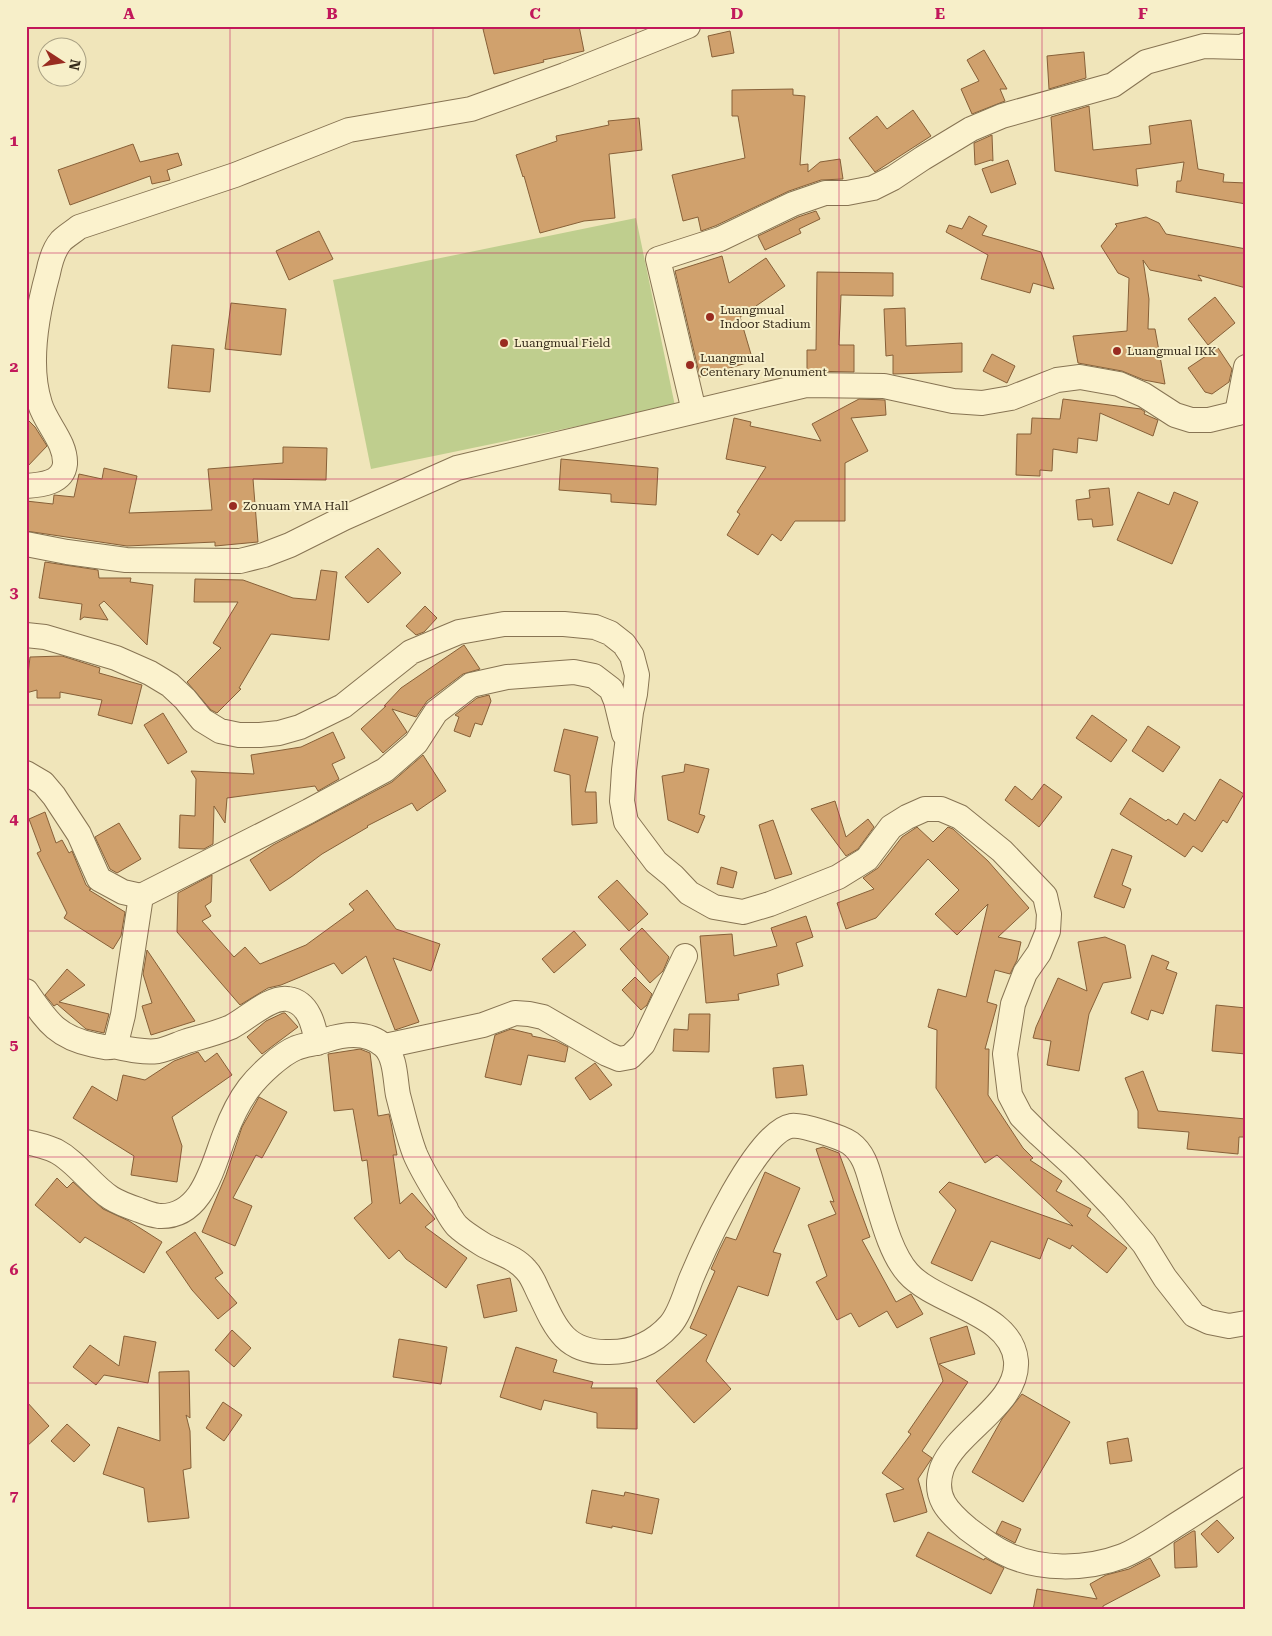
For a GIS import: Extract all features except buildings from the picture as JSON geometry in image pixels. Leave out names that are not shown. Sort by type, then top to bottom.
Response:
[{"type":"street","points":[[26,486],[44,485],[57,479],[65,465],[63,450],[47,422],[37,392],[34,339],[41,297],[51,261],[60,242],[79,227],[235,175],[349,130],[471,109],[565,75],[688,26]]},
{"type":"street","points":[[694,411],[658,259],[720,239],[793,204],[826,193],[847,193],[873,188],[893,178],[971,129],[1002,116],[1113,86],[1146,62],[1204,46],[1246,46]]},
{"type":"street","points":[[26,544],[126,560],[240,561],[264,555],[290,545],[344,518],[456,468],[806,385],[884,386],[953,401],[982,403],[1011,398],[1057,380],[1080,377],[1119,384],[1144,395],[1175,415],[1191,420],[1209,420],[1241,412],[1246,367]]},
{"type":"street","points":[[26,635],[45,637],[116,658],[150,673],[170,685],[185,699],[202,720],[220,731],[239,735],[260,735],[279,733],[300,727],[343,706],[411,652],[459,632],[504,624],[564,624],[595,627],[610,633],[624,644],[632,656],[637,675],[626,746],[622,801],[626,822],[656,862],[689,893],[714,907],[742,912],[770,904],[838,877],[867,859],[891,827],[907,816],[925,809],[941,810],[960,817],[1002,851],[1045,896],[1048,931],[1039,953],[1025,973],[1013,1004],[1006,1054],[1010,1095],[1021,1116],[1075,1167],[1114,1208],[1144,1244],[1165,1278],[1194,1315],[1209,1322],[1229,1326],[1246,1323]]},
{"type":"street","points":[[26,773],[43,783],[54,796],[79,834],[100,879],[123,892],[141,896],[309,811],[385,770],[416,743],[436,712],[470,685],[507,677],[574,672],[594,676],[611,689],[616,701],[626,746]]},
{"type":"street","points":[[113,1046],[123,1015],[141,896]]},
{"type":"street","points":[[385,1046],[482,1025],[515,1014],[529,1014],[542,1017],[606,1054],[619,1059],[630,1057],[643,1044],[685,956]]},
{"type":"street","points":[[26,991],[51,1025],[63,1035],[79,1042],[104,1047],[113,1046],[139,1051],[158,1051],[228,1028],[276,999],[288,999],[306,1010],[313,1023],[318,1044]]},
{"type":"street","points":[[26,1142],[38,1144],[59,1152],[113,1199],[159,1216],[177,1213],[192,1203],[210,1177],[223,1137],[249,1088],[273,1063],[295,1048],[318,1044],[341,1034],[363,1036],[385,1046],[390,1055],[415,1153],[456,1225],[482,1244],[513,1258],[529,1273],[554,1326],[566,1340],[580,1349],[596,1352],[623,1353],[651,1342],[674,1322],[714,1226],[743,1175],[764,1147],[778,1133],[791,1125],[827,1133],[842,1138],[854,1146],[865,1160],[894,1249],[905,1270],[921,1285],[994,1324],[1010,1339],[1016,1360],[1014,1383],[996,1405],[957,1445],[943,1465],[939,1495],[947,1511],[974,1533],[1005,1554],[1036,1564],[1057,1567],[1090,1564],[1120,1557],[1149,1543],[1246,1480]]},
{"type":"green space","name":"Luangmual Field","points":[[636,218],[675,406],[371,469],[333,280]]},
{"type":"place","name":"Luangmual Indoor Stadium","points":[[710,317]]},
{"type":"place","name":"Luangmual Field","points":[[504,343]]},
{"type":"place","name":"Luangmual IKK","points":[[1117,351]]},
{"type":"place","name":"Luangmual Centenary Monument","points":[[690,365]]},
{"type":"place","name":"Zonuam YMA Hall","points":[[233,506]]}]
